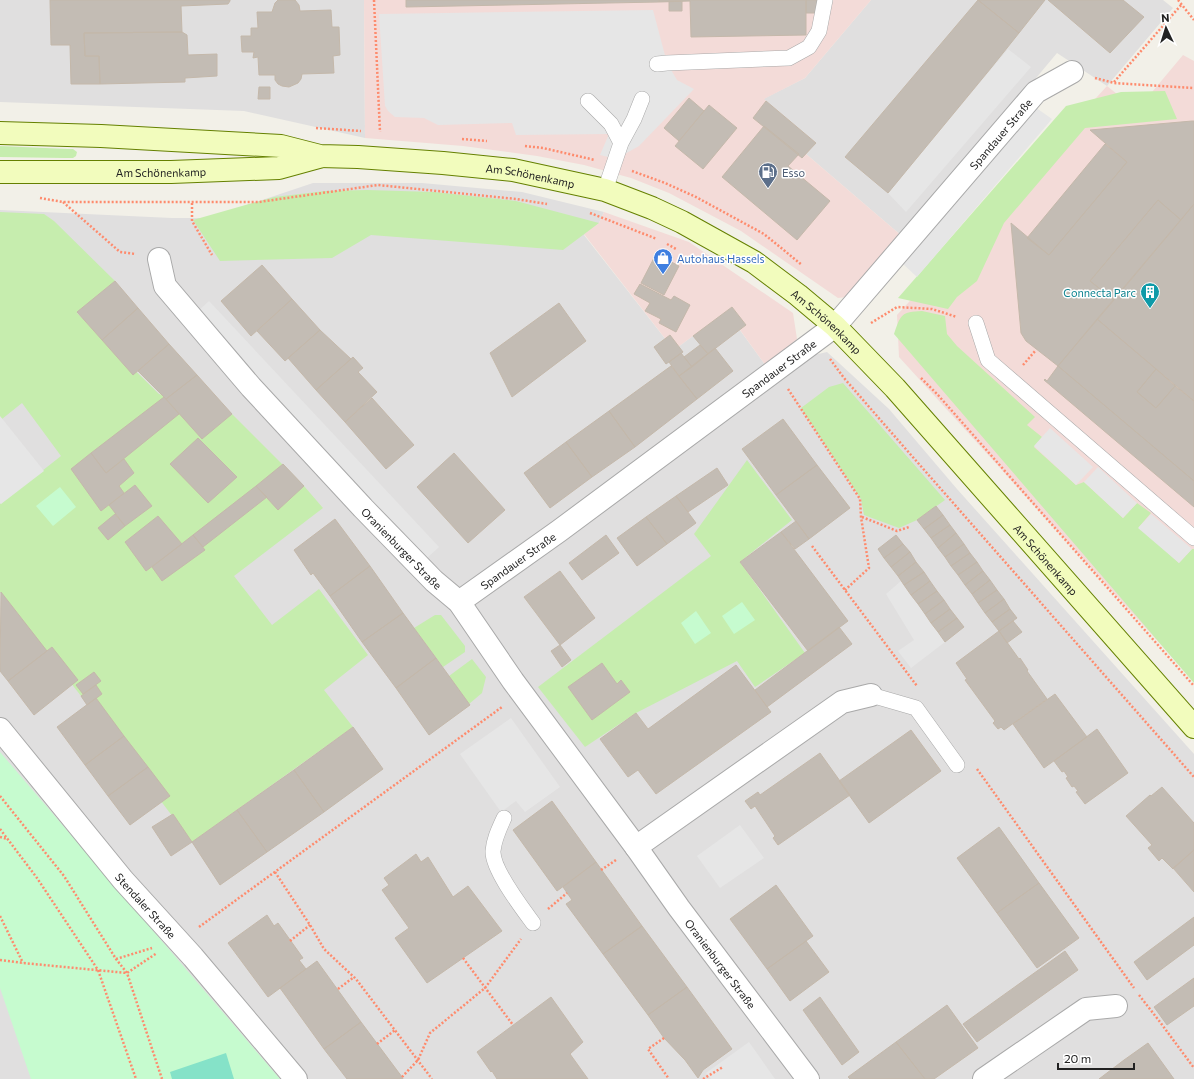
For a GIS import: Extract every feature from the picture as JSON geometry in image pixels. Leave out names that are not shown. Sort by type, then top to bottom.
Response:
[{"type":"main road","name":"Am Schönenkamp","points":[[0,133],[102,136],[281,146],[320,156],[443,163],[513,170],[605,190],[652,208],[682,222],[754,262],[798,295],[835,326],[895,388],[1194,727]]},
{"type":"main road","name":"Am Schönenkamp","points":[[0,172],[170,172],[279,168],[320,156]]},
{"type":"street","name":"Spandauer Straße","points":[[459,602],[559,532],[835,326],[1036,92],[1072,72]]},
{"type":"street","name":"Oranienburger Straße","points":[[159,259],[165,286],[251,387],[363,508],[434,581],[459,602],[521,691],[679,908],[808,1079]]},
{"type":"street","points":[[636,847],[842,702],[871,695]]},
{"type":"street","name":"Stendaler Straße","points":[[0,729],[123,880],[177,939],[296,1079]]},
{"type":"street","points":[[984,1079],[1086,1009],[1116,1006]]},
{"type":"lane","points":[[657,64],[789,58],[809,47],[819,31],[825,0]]},
{"type":"lane","points":[[605,190],[621,143],[634,119],[642,98]]},
{"type":"lane","points":[[588,101],[611,124],[621,143]]},
{"type":"lane","points":[[976,323],[988,360],[1194,538]]},
{"type":"lane","points":[[871,695],[916,708],[956,765]]},
{"type":"lane","points":[[504,818],[496,836],[493,852],[500,875],[533,923]]},
{"type":"path","points":[[374,0],[380,132]]},
{"type":"path","points":[[1178,0],[1194,20]]},
{"type":"path","points":[[1114,82],[1182,4]]},
{"type":"path","points":[[1072,72],[1114,82],[1194,88]]},
{"type":"path","points":[[38,197],[63,202],[259,202],[378,185],[516,199],[552,205]]},
{"type":"path","points":[[63,202],[120,252],[159,259]]},
{"type":"path","points":[[192,203],[192,222],[212,255]]},
{"type":"path","points":[[587,212],[661,241],[681,251]]},
{"type":"path","points":[[851,344],[869,324],[897,307],[932,309],[976,323]]},
{"type":"path","points":[[816,339],[844,378],[1194,777]]},
{"type":"path","points":[[774,372],[793,396],[860,499],[861,517],[869,568],[845,590]]},
{"type":"path","points":[[916,373],[948,407],[1194,686]]},
{"type":"path","points":[[861,517],[897,531],[909,527]]},
{"type":"path","points":[[812,546],[918,688]]},
{"type":"path","points":[[0,960],[127,973],[177,939],[202,925],[506,704],[521,691]]},
{"type":"path","points":[[975,766],[1141,999],[1194,1068]]},
{"type":"path","points":[[0,796],[64,876],[116,959],[127,973],[162,1079]]},
{"type":"path","points":[[0,829],[37,878],[98,970],[136,1079]]},
{"type":"path","points":[[0,837],[8,839]]},
{"type":"path","points":[[275,872],[310,925],[324,950],[354,977],[432,1079]]},
{"type":"path","points":[[402,1077],[418,1060],[430,1033],[485,988],[537,917],[567,893]]},
{"type":"path","points":[[0,916],[23,963]]},
{"type":"path","points":[[290,941],[310,925]]},
{"type":"path","points":[[116,959],[153,948]]},
{"type":"path","points":[[463,958],[513,1025]]},
{"type":"path","points":[[338,989],[354,977]]},
{"type":"path","points":[[377,1044],[395,1030]]},
{"type":"path","points":[[664,1038],[648,1048],[669,1079]]},
{"type":"path","points":[[703,1079],[723,1067]]},
{"type":"shaded area","points":[[0,0],[364,0],[365,138],[244,111],[0,102]]},
{"type":"shaded area","points":[[364,0],[871,0],[805,78],[764,99],[816,143],[806,154],[903,237],[856,296],[838,298],[741,231],[669,193],[631,178],[584,165],[537,156],[463,146],[365,138]]},
{"type":"shaded area","points":[[871,0],[1163,0],[1173,8],[1107,86],[1057,53],[903,237],[806,154],[816,143],[763,99],[805,78]]},
{"type":"shaded area","points":[[653,10],[667,63],[677,80],[694,89],[639,146],[616,159],[600,155],[609,134],[516,135],[512,123],[438,125],[424,118],[395,117],[385,106],[379,14]]},
{"type":"shaded area","points":[[1008,49],[1031,67],[906,212],[888,193]]},
{"type":"shaded area","points":[[1183,55],[1194,61],[1194,682],[899,357],[897,315],[1107,86],[1137,110]]},
{"type":"shaded area","points":[[1035,107],[1052,119],[917,277],[903,264]]},
{"type":"shaded area","points":[[313,183],[422,183],[522,192],[604,212],[599,223],[584,235],[674,350],[726,311],[766,366],[827,352],[889,409],[957,489],[1194,754],[1194,1079],[0,1079],[0,210],[172,218],[208,218]]},
{"type":"shaded area","points":[[604,212],[689,242],[793,313],[797,339],[766,366],[740,330],[746,325],[732,307],[674,350],[584,234],[599,223]]},
{"type":"shaded area","points":[[209,301],[439,547],[426,559],[196,313]]},
{"type":"shaded area","points":[[0,416],[44,471],[1,504],[0,503]]},
{"type":"shaded area","points":[[1050,428],[1093,467],[1076,485],[1034,446]]},
{"type":"shaded area","points":[[1098,467],[1137,503],[1123,518],[1084,482]]},
{"type":"shaded area","points":[[1151,514],[1192,549],[1179,563],[1138,528]]},
{"type":"shaded area","points":[[901,581],[945,642],[911,668],[898,651],[914,640],[886,594]]},
{"type":"shaded area","points":[[511,718],[560,787],[525,812],[516,801],[501,812],[460,754]]},
{"type":"shaded area","points":[[740,825],[764,858],[720,888],[697,856]]},
{"type":"shaded area","points":[[749,1042],[775,1079],[711,1079],[706,1073]]},
{"type":"green space","points":[[1165,91],[1177,119],[1085,128],[1004,223],[977,281],[957,297],[948,309],[898,298],[1066,106],[1121,92]]},
{"type":"green space","points":[[0,146],[73,149],[77,152],[76,156],[73,158],[0,157]]},
{"type":"green space","points":[[367,190],[434,192],[516,201],[599,223],[563,250],[371,235],[332,258],[220,261],[193,220],[274,197],[325,191]]},
{"type":"green space","points":[[0,212],[44,214],[54,221],[115,281],[77,313],[159,394],[232,414],[304,486],[323,508],[234,576],[272,625],[319,589],[368,655],[324,690],[353,727],[192,842],[0,592],[0,504],[61,456],[22,403],[2,419],[0,417]]},
{"type":"green space","points":[[922,311],[945,316],[947,334],[957,346],[1035,417],[1027,425],[1042,437],[1034,447],[1076,485],[1084,482],[1123,518],[1137,503],[1151,513],[1139,527],[1179,563],[1192,549],[1194,549],[1194,683],[894,334],[898,322],[903,315],[910,312]]},
{"type":"green space","points":[[843,383],[945,500],[917,520],[899,528],[864,515],[861,499],[801,408],[829,387]]},
{"type":"green space","points":[[747,460],[792,520],[740,562],[805,653],[755,687],[737,661],[636,713],[585,747],[538,687],[711,556],[694,534]]},
{"type":"green space","points":[[60,487],[76,507],[53,526],[36,506]]},
{"type":"green space","points":[[742,602],[755,620],[734,634],[722,616]]},
{"type":"green space","points":[[696,611],[711,633],[695,644],[681,623]]},
{"type":"green space","points":[[435,615],[441,615],[465,646],[465,652],[443,667],[414,628]]},
{"type":"green space","points":[[472,659],[486,677],[482,693],[469,704],[449,676]]},
{"type":"green space","points":[[0,752],[280,1079],[31,1079],[0,988]]},
{"type":"green space","points":[[226,1053],[234,1079],[172,1079],[170,1072]]},
{"type":"building","points":[[50,0],[230,1],[228,4],[181,6],[182,32],[84,33],[85,56],[99,56],[100,84],[71,84],[70,45],[51,45]]},
{"type":"building","points":[[278,0],[295,0],[299,5],[300,11],[331,10],[332,27],[339,27],[340,55],[333,56],[334,73],[302,74],[298,83],[289,87],[278,84],[275,80],[275,75],[259,75],[258,57],[253,58],[254,52],[242,52],[241,36],[251,36],[251,28],[258,28],[257,12],[272,12],[275,3]]},
{"type":"building","points":[[406,0],[659,0],[659,2],[406,7]]},
{"type":"building","points":[[659,0],[806,0],[806,35],[691,37],[690,1],[659,2]]},
{"type":"building","points":[[806,0],[818,0],[819,13],[806,13]]},
{"type":"building","points":[[978,0],[1019,33],[888,193],[845,157]]},
{"type":"building","points":[[978,0],[1045,0],[1019,33]]},
{"type":"building","points":[[1048,0],[1123,0],[1144,17],[1110,53]]},
{"type":"building","points":[[669,1],[682,1],[682,11],[669,11]]},
{"type":"building","points":[[182,32],[187,35],[188,55],[217,54],[217,76],[185,78],[185,82],[100,84],[99,56],[85,56],[84,33]]},
{"type":"building","points":[[259,87],[270,87],[270,99],[258,99]]},
{"type":"building","points":[[689,98],[704,111],[679,141],[664,128]]},
{"type":"building","points":[[766,101],[816,143],[802,158],[753,118]]},
{"type":"building","points":[[709,105],[737,128],[703,169],[675,146]]},
{"type":"building","points":[[1194,121],[1194,204],[1181,220],[1158,200],[1090,281],[1114,300],[1058,366],[1026,341],[1021,333],[1011,223],[1049,255],[1127,162],[1090,130]]},
{"type":"building","points":[[764,126],[799,154],[788,166],[830,201],[797,240],[722,177]]},
{"type":"building","points":[[1105,144],[1127,162],[1049,255],[1027,238]]},
{"type":"building","points":[[1158,200],[1181,220],[1114,300],[1090,281]]},
{"type":"building","name":"Connecta Parc","points":[[1194,204],[1194,401],[1097,319]]},
{"type":"building","points":[[656,254],[679,266],[664,295],[641,283]]},
{"type":"building","points":[[262,265],[292,299],[251,336],[221,301]]},
{"type":"building","points":[[115,281],[138,308],[102,340],[77,312]]},
{"type":"building","points":[[640,284],[671,300],[674,296],[690,305],[676,332],[659,323],[661,319],[645,311],[650,303],[634,294]]},
{"type":"building","points":[[292,299],[320,330],[285,361],[257,331]]},
{"type":"building","points":[[559,303],[586,341],[512,397],[490,353]]},
{"type":"building","points":[[732,307],[746,325],[708,354],[693,336]]},
{"type":"building","points":[[138,308],[169,344],[133,375],[102,340]]},
{"type":"building","points":[[1097,319],[1156,369],[1137,392],[1156,408],[1175,386],[1194,401],[1194,481],[1058,366]]},
{"type":"building","points":[[320,330],[351,359],[316,390],[288,358]]},
{"type":"building","points":[[670,335],[683,352],[666,364],[654,347]]},
{"type":"building","points":[[169,344],[197,375],[166,399],[138,371]]},
{"type":"building","points":[[700,345],[708,354],[692,367],[684,357]]},
{"type":"building","points":[[715,348],[733,371],[697,399],[679,376]]},
{"type":"building","points":[[681,353],[692,367],[679,376],[669,362]]},
{"type":"building","points":[[353,357],[363,368],[358,372],[377,392],[345,422],[316,390]]},
{"type":"building","points":[[671,366],[697,399],[635,447],[609,411]]},
{"type":"building","points":[[1058,366],[1194,481],[1194,507],[1044,380],[1045,379],[1047,381]]},
{"type":"building","points":[[1156,369],[1175,386],[1156,408],[1137,392]]},
{"type":"building","points":[[197,375],[232,414],[202,439],[166,399]]},
{"type":"building","points":[[164,397],[179,414],[106,473],[91,453]]},
{"type":"building","points":[[372,398],[414,445],[386,469],[345,422]]},
{"type":"building","points":[[609,411],[635,447],[592,477],[566,442]]},
{"type":"building","points":[[783,419],[817,465],[776,495],[742,449]]},
{"type":"building","points":[[198,438],[237,477],[208,503],[170,464]]},
{"type":"building","points":[[566,442],[592,477],[550,508],[524,473]]},
{"type":"building","points":[[91,453],[106,473],[124,459],[134,473],[119,486],[124,493],[101,511],[71,469]]},
{"type":"building","points":[[454,453],[505,510],[468,543],[417,487]]},
{"type":"building","points":[[283,464],[304,486],[278,510],[256,486]]},
{"type":"building","points":[[817,465],[850,508],[809,539],[776,495]]},
{"type":"building","points":[[717,468],[728,485],[688,512],[676,496]]},
{"type":"building","points":[[135,485],[152,506],[125,526],[109,505]]},
{"type":"building","points":[[256,486],[267,497],[203,547],[193,535]]},
{"type":"building","points":[[676,496],[696,523],[667,544],[646,517]]},
{"type":"building","points":[[936,506],[943,515],[924,529],[917,520]]},
{"type":"building","points":[[115,514],[125,526],[108,540],[98,528]]},
{"type":"building","points":[[943,515],[950,525],[931,538],[924,529]]},
{"type":"building","points":[[158,516],[182,544],[146,571],[125,542]]},
{"type":"building","points":[[646,517],[667,544],[637,566],[617,538]]},
{"type":"building","points":[[335,519],[370,566],[330,596],[313,573],[311,575],[294,550]]},
{"type":"building","points":[[796,521],[809,539],[795,549],[781,532]]},
{"type":"building","points":[[950,525],[956,533],[938,548],[931,538]]},
{"type":"building","points":[[781,532],[848,621],[808,651],[740,562]]},
{"type":"building","points":[[956,533],[964,544],[945,557],[938,548]]},
{"type":"building","points":[[193,535],[205,550],[162,581],[152,567]]},
{"type":"building","points":[[606,535],[619,553],[582,580],[569,563]]},
{"type":"building","points":[[896,535],[903,544],[884,558],[878,549]]},
{"type":"building","points":[[903,544],[910,552],[891,567],[884,558]]},
{"type":"building","points":[[964,544],[970,553],[951,566],[945,557]]},
{"type":"building","points":[[910,552],[916,562],[898,576],[891,567]]},
{"type":"building","points":[[970,553],[977,562],[958,575],[951,566]]},
{"type":"building","points":[[916,562],[924,572],[904,585],[898,576]]},
{"type":"building","points":[[977,562],[983,571],[965,585],[958,575]]},
{"type":"building","points":[[370,566],[403,613],[362,642],[330,596]]},
{"type":"building","points":[[560,571],[595,618],[560,645],[524,597]]},
{"type":"building","points":[[983,571],[990,580],[972,594],[965,585]]},
{"type":"building","points":[[924,572],[930,581],[911,595],[904,585]]},
{"type":"building","points":[[990,580],[997,590],[978,603],[972,594]]},
{"type":"building","points":[[930,581],[937,591],[918,604],[911,595]]},
{"type":"building","points":[[997,590],[1004,599],[985,613],[978,603]]},
{"type":"building","points":[[937,591],[944,600],[925,614],[918,604]]},
{"type":"building","points":[[1,592],[47,651],[8,681],[0,671]]},
{"type":"building","points":[[1004,599],[1010,609],[992,622],[985,613]]},
{"type":"building","points":[[944,600],[950,609],[931,623],[925,614]]},
{"type":"building","points":[[950,609],[957,618],[938,632],[931,623]]},
{"type":"building","points":[[1010,609],[1017,618],[999,631],[992,622]]},
{"type":"building","points":[[403,613],[436,658],[396,688],[362,642]]},
{"type":"building","points":[[957,618],[964,627],[945,642],[938,632]]},
{"type":"building","points":[[1013,621],[1022,632],[1007,643],[999,631]]},
{"type":"building","points":[[839,627],[852,644],[767,707],[755,690]]},
{"type":"building","points":[[999,631],[1019,659],[1020,658],[1028,670],[1027,671],[1047,699],[1004,730],[1001,727],[998,729],[993,723],[995,721],[965,680],[967,679],[956,663]]},
{"type":"building","points":[[560,645],[571,660],[562,667],[551,651]]},
{"type":"building","points":[[52,647],[78,680],[34,715],[8,681]]},
{"type":"building","points":[[436,658],[470,705],[429,735],[396,688]]},
{"type":"building","points":[[602,663],[617,684],[621,680],[630,692],[592,720],[568,687]]},
{"type":"building","points":[[736,665],[771,712],[656,794],[638,770],[628,777],[600,739],[636,713],[648,729]]},
{"type":"building","points":[[94,672],[101,681],[83,694],[76,685]]},
{"type":"building","points":[[96,685],[102,694],[87,705],[81,696]]},
{"type":"building","points":[[1055,694],[1087,737],[1044,768],[1013,724]]},
{"type":"building","points":[[96,698],[124,736],[85,765],[57,727]]},
{"type":"building","points":[[353,727],[383,769],[324,812],[294,770]]},
{"type":"building","points":[[1097,729],[1128,773],[1085,804],[1076,792],[1078,791],[1074,786],[1072,787],[1066,778],[1068,777],[1064,771],[1062,772],[1054,761]]},
{"type":"building","points":[[911,730],[941,771],[869,823],[839,781]]},
{"type":"building","points":[[124,736],[148,767],[108,796],[85,765]]},
{"type":"building","points":[[820,753],[850,795],[778,845],[773,838],[775,836],[755,806],[751,809],[745,801],[758,792],[760,795]]},
{"type":"building","points":[[148,767],[170,796],[130,825],[108,796]]},
{"type":"building","points":[[294,770],[324,812],[267,852],[237,810]]},
{"type":"building","points":[[1162,787],[1194,823],[1194,850],[1173,869],[1162,858],[1159,861],[1148,848],[1152,845],[1126,816],[1150,795],[1151,796]]},
{"type":"building","points":[[552,801],[596,862],[557,891],[513,830]]},
{"type":"building","points":[[237,810],[267,852],[220,885],[192,842]]},
{"type":"building","points":[[173,814],[192,842],[171,856],[152,827]]},
{"type":"building","points":[[999,827],[1039,883],[997,913],[957,858]]},
{"type":"building","points":[[1194,850],[1194,892],[1173,868]]},
{"type":"building","points":[[416,854],[421,862],[428,857],[453,897],[468,886],[502,931],[427,983],[395,938],[409,928],[382,890],[389,885],[384,878]]},
{"type":"building","points":[[596,862],[642,926],[603,954],[566,904],[572,900],[563,887]]},
{"type":"building","points":[[1039,883],[1079,938],[1037,968],[997,913]]},
{"type":"building","points":[[776,885],[813,936],[767,969],[730,919]]},
{"type":"building","points":[[267,915],[274,926],[278,923],[303,958],[299,960],[306,969],[268,997],[228,943]]},
{"type":"building","points":[[1194,917],[1194,945],[1147,980],[1134,962]]},
{"type":"building","points":[[642,926],[687,987],[648,1015],[603,954]]},
{"type":"building","points":[[806,941],[829,972],[790,1001],[767,969]]},
{"type":"building","points":[[1065,951],[1078,970],[977,1042],[963,1024]]},
{"type":"building","points":[[317,961],[361,1022],[324,1049],[280,988]]},
{"type":"building","points":[[1194,978],[1194,1006],[1167,1025],[1154,1007]]},
{"type":"building","points":[[687,987],[732,1049],[703,1070],[698,1078],[685,1060],[664,1038],[648,1015]]},
{"type":"building","points":[[551,997],[583,1042],[570,1054],[588,1079],[497,1079],[477,1052]]},
{"type":"building","points":[[820,997],[859,1052],[842,1065],[803,1010]]},
{"type":"building","points":[[947,1005],[978,1048],[934,1079],[925,1079],[896,1042]]},
{"type":"building","points":[[361,1022],[403,1079],[347,1079],[324,1049]]},
{"type":"building","points":[[896,1042],[925,1079],[850,1079],[848,1077]]},
{"type":"building","points":[[1148,1043],[1174,1079],[1099,1079],[1124,1060]]},
{"type":"place","name":"Esso","points":[[768,189]]},
{"type":"place","name":"Autohaus Hassels","points":[[663,275]]},
{"type":"place","name":"Connecta Parc","points":[[1150,309]]}]
